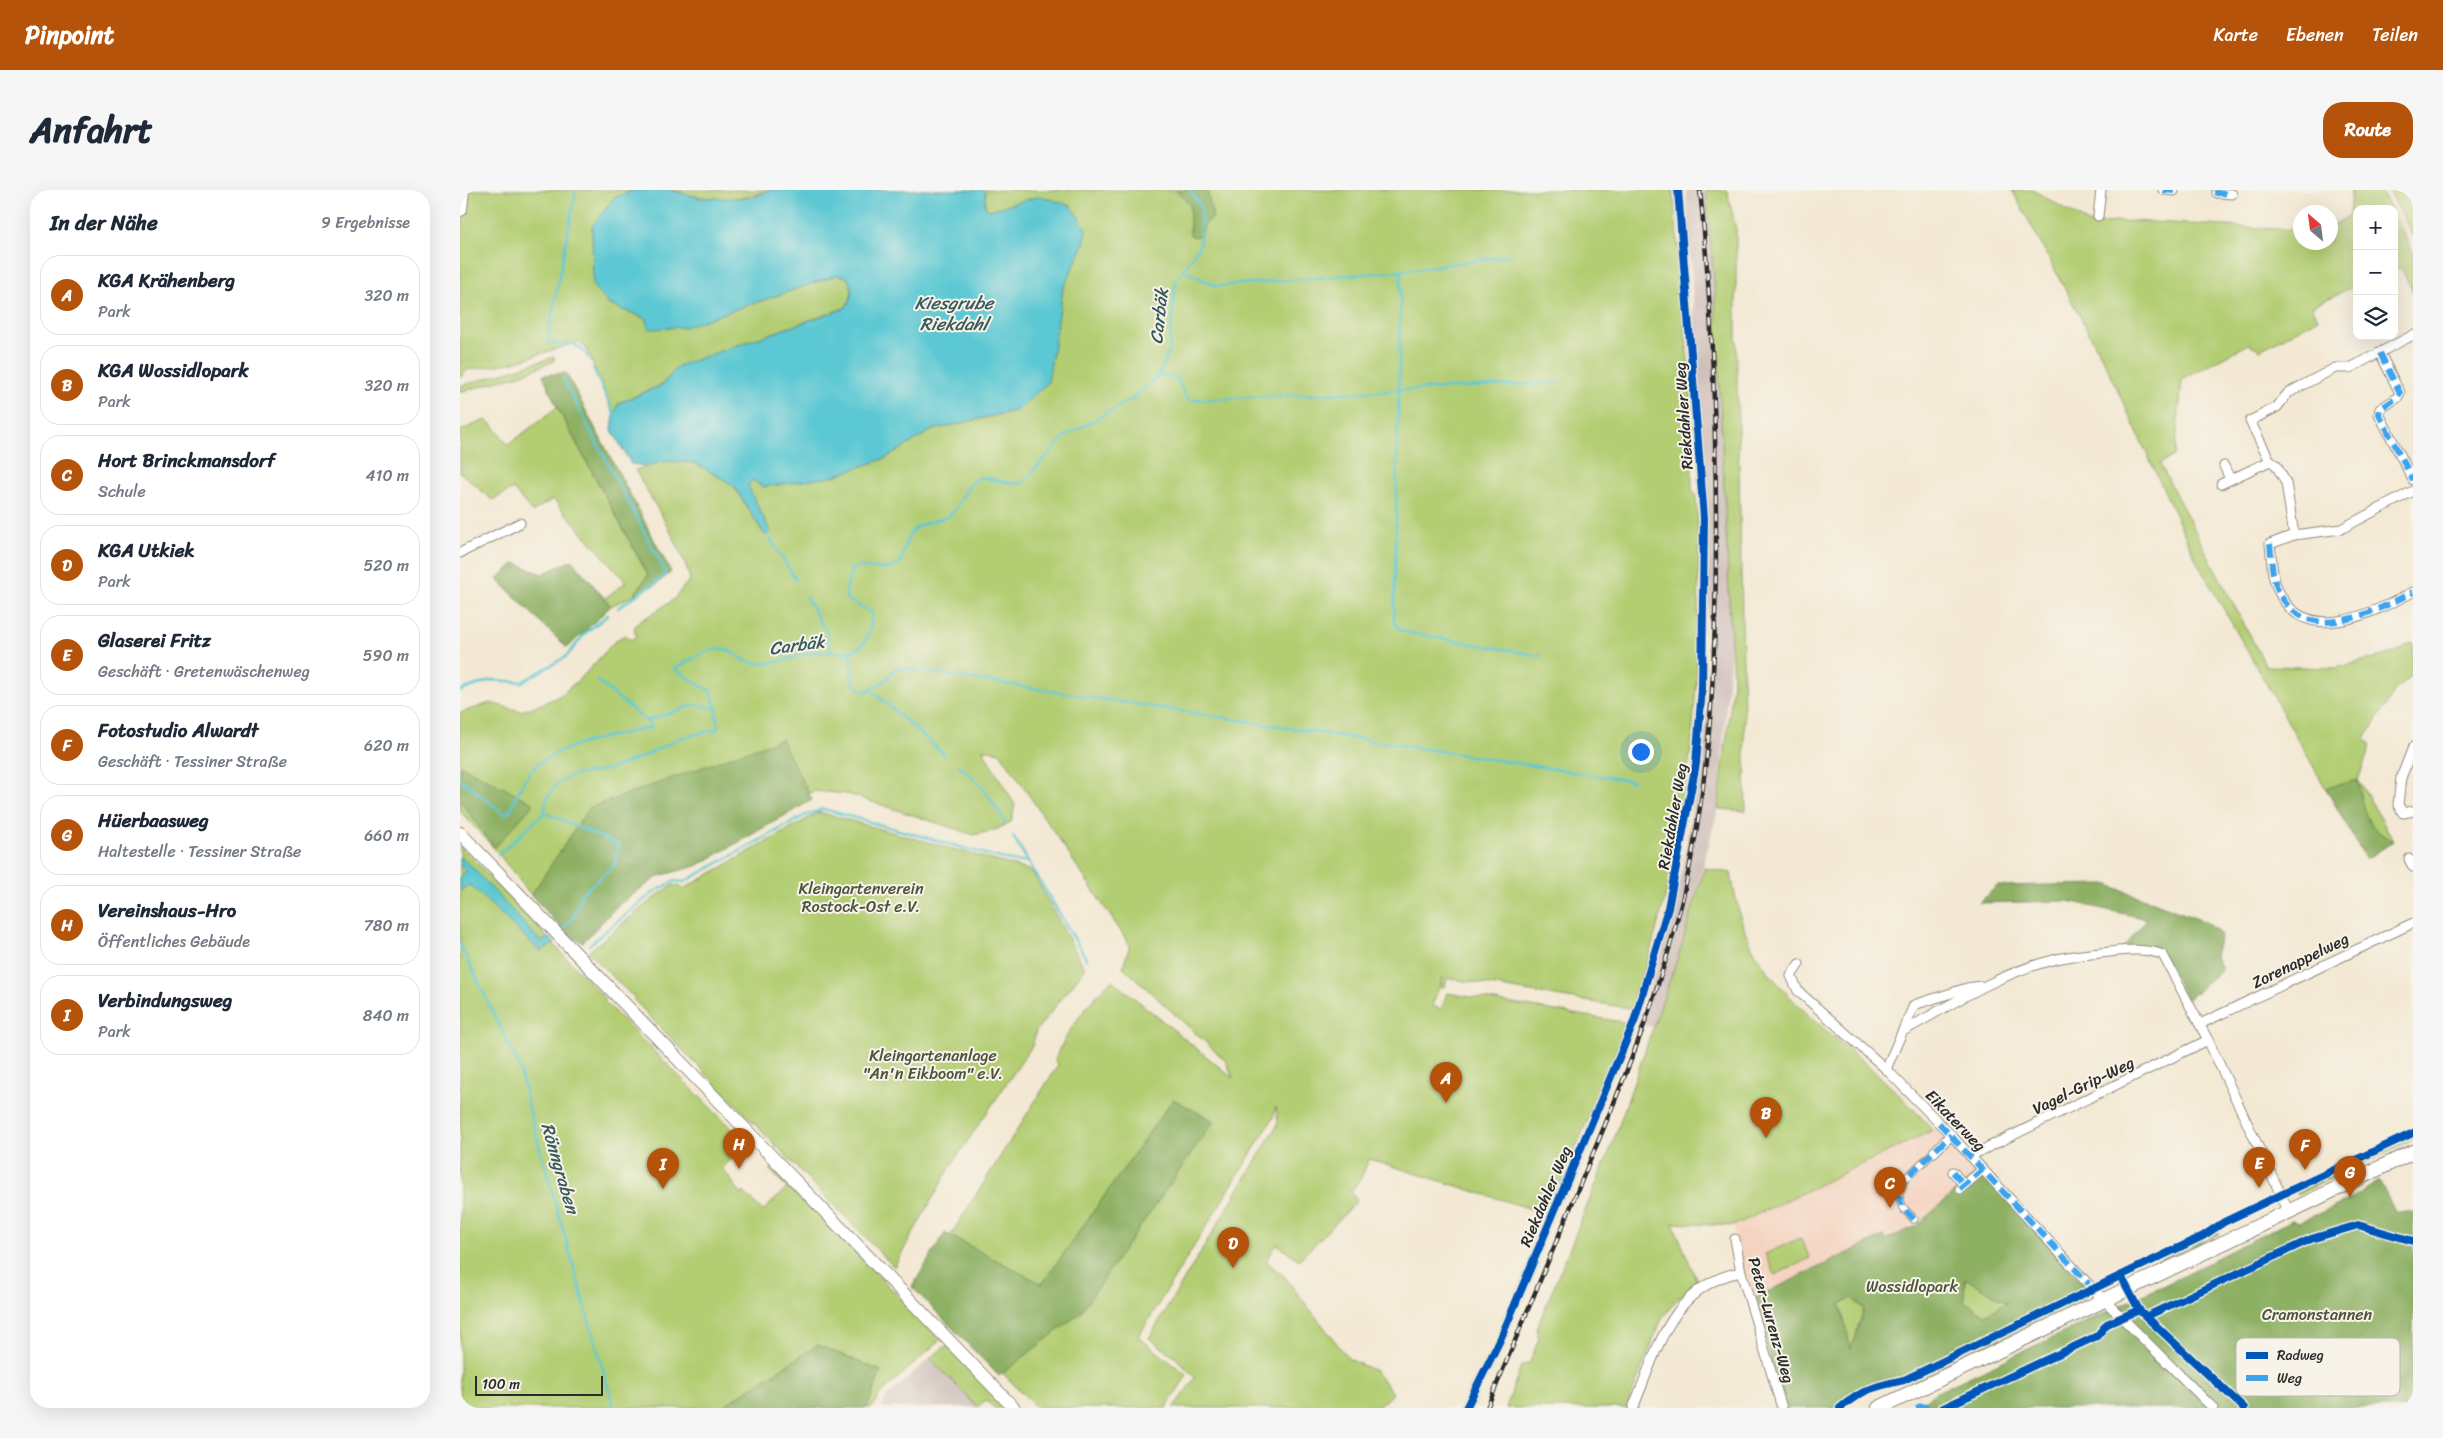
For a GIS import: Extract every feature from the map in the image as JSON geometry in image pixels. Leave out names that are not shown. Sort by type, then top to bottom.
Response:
[{"type":"main road","points":[[460,209],[462,190]]},
{"type":"main road","points":[[460,833],[1014,1408]]},
{"type":"main road","points":[[1879,1408],[2413,1152]]},
{"type":"street","name":"Riekdahler Weg","points":[[1466,1408],[1500,1340],[1634,1022],[1668,908],[1696,764],[1702,688],[1704,518],[1678,190]]},
{"type":"street","points":[[2098,216],[2100,190]]},
{"type":"street","points":[[2163,190],[2174,191]]},
{"type":"street","points":[[2217,190],[2217,193],[2232,194]]},
{"type":"street","points":[[2294,535],[2286,483],[2276,465],[2270,461],[2250,421],[2284,401],[2288,393],[2336,368],[2350,368],[2413,335]]},
{"type":"street","points":[[2380,352],[2400,393],[2398,398],[2380,409],[2379,414],[2413,480]]},
{"type":"street","points":[[2220,484],[2239,477],[2270,461]]},
{"type":"street","points":[[2224,466],[2230,479]]},
{"type":"street","points":[[2413,491],[2341,529],[2294,535],[2270,544],[2273,575],[2277,589],[2295,614],[2311,620],[2325,622],[2358,617],[2413,592]]},
{"type":"street","points":[[460,553],[520,524]]},
{"type":"street","points":[[2413,747],[2401,778],[2398,804],[2403,813],[2413,811]]},
{"type":"street","name":"Zorenappelweg","points":[[2200,1024],[2413,922]]},
{"type":"street","points":[[1905,1030],[1986,986],[2054,959],[2127,950],[2156,952],[2167,960],[2200,1024],[2289,1212]]},
{"type":"street","name":"Eikaterweg","points":[[1799,964],[1791,976],[1798,992],[1886,1069],[1951,1135],[2104,1301],[2213,1408]]},
{"type":"street","points":[[1886,1069],[1905,1030],[1914,1005],[1967,988],[1986,986]]},
{"type":"street","name":"Vagel-Grip-Weg","points":[[1970,1156],[2208,1040]]},
{"type":"street","points":[[1914,1219],[1903,1208],[1898,1195],[1904,1180],[1951,1135]]},
{"type":"street","points":[[1953,1172],[1962,1187],[1982,1170]]},
{"type":"street","name":"Peter-Lurenz-Weg","points":[[1735,1239],[1741,1272],[1782,1408]]},
{"type":"street","points":[[1633,1408],[1668,1324],[1678,1308],[1706,1286],[1724,1276],[1741,1272]]},
{"type":"shaded area","points":[[1686,190],[1713,190],[1732,633],[1718,809],[1681,948],[1654,1027],[1638,1024],[1665,941],[1684,860],[1706,719],[1709,660],[1707,518]]},
{"type":"shaded area","points":[[1939,1123],[1980,1170],[1916,1226],[1885,1240],[1882,1236],[1750,1300],[1741,1272],[1733,1226],[1932,1130]]},
{"type":"shaded area","points":[[930,1358],[977,1407],[881,1408],[888,1396]]},
{"type":"green space","points":[[467,190],[634,190],[614,198],[608,304],[645,318],[684,327],[837,275],[847,277],[852,289],[851,297],[845,308],[678,366],[662,385],[619,403],[614,414],[586,348],[578,342],[511,363],[467,370],[460,378],[460,245]]},
{"type":"green space","points":[[669,190],[770,190],[745,197],[720,199],[694,196]]},
{"type":"green space","points":[[985,190],[1673,190],[1692,408],[1692,491],[1696,494],[1699,550],[1697,674],[1691,750],[1666,895],[1634,1009],[1447,978],[1445,987],[1441,987],[1443,977],[1432,1006],[1441,1009],[1447,993],[1628,1023],[1548,1214],[1369,1159],[1362,1176],[1351,1192],[1357,1201],[1299,1260],[1277,1244],[1266,1261],[1284,1276],[1349,1359],[1375,1371],[1393,1393],[1377,1408],[1173,1408],[1195,1378],[1176,1358],[1149,1338],[1278,1124],[1276,1107],[1273,1118],[1138,1337],[1187,1375],[1166,1408],[1037,1408],[918,1287],[1058,1065],[1055,1059],[1072,1027],[1087,1007],[1112,980],[1233,1078],[1226,1061],[1123,967],[1130,945],[1000,752],[982,749],[1015,805],[1011,822],[995,830],[974,835],[848,794],[815,791],[783,805],[646,878],[576,939],[531,895],[494,848],[460,811],[460,713],[490,703],[521,711],[561,695],[584,675],[616,640],[625,635],[631,640],[637,636],[634,631],[636,624],[673,600],[690,579],[680,550],[635,470],[666,461],[695,463],[733,485],[765,535],[770,531],[747,486],[752,480],[886,458],[932,430],[1018,410],[1047,382],[1063,289],[1084,244],[1041,196],[989,210],[985,208]]},
{"type":"green space","points":[[1176,190],[1207,190],[1213,217],[1204,225],[1201,235],[1195,237],[1190,235],[1190,205]]},
{"type":"green space","points":[[1706,190],[1727,190],[1736,230],[1736,328],[1746,811],[1718,809],[1733,683],[1715,292]]},
{"type":"green space","points":[[2012,190],[2033,190],[2090,224],[2132,221],[2293,230],[2293,250],[2338,250],[2338,222],[2349,216],[2351,190],[2381,190],[2389,205],[2353,205],[2353,287],[2312,306],[2318,319],[2260,350],[2249,344],[2182,379],[2175,455],[2160,464],[2266,666],[2335,668],[2394,653],[2413,642],[2413,674],[2396,689],[2364,740],[2371,744],[2358,780],[2394,841],[2366,859],[2198,564],[2104,361]]},
{"type":"green space","points":[[2389,190],[2413,190],[2413,236],[2398,205]]},
{"type":"green space","points":[[2398,223],[2413,252],[2413,292],[2401,268],[2398,268]]},
{"type":"green space","points":[[554,357],[554,361],[520,375],[460,392],[460,384],[461,386]]},
{"type":"green space","points":[[566,373],[671,572],[655,585],[634,595],[648,575],[557,407],[543,375]]},
{"type":"green space","points":[[557,407],[648,575],[634,595],[611,606],[604,599],[626,582],[553,499],[532,512],[513,489],[492,500],[460,472],[460,431],[485,420],[493,425],[508,445]]},
{"type":"green space","points":[[572,560],[611,606],[567,648],[497,579],[515,563],[542,574]]},
{"type":"green space","points":[[781,739],[812,800],[697,866],[659,876],[617,906],[583,942],[568,935],[531,895],[589,808]]},
{"type":"green space","points":[[460,765],[534,804],[494,848],[460,800]]},
{"type":"green space","points":[[2358,780],[2364,809],[2371,824],[2384,836],[2394,841],[2366,859],[2326,788]]},
{"type":"green space","points":[[819,812],[1032,871],[1085,969],[1036,1031],[1032,1046],[952,1164],[894,1267],[633,999],[635,997],[588,952],[654,898],[673,885],[685,888]]},
{"type":"green space","points":[[460,845],[605,999],[604,1001],[748,1145],[722,1168],[742,1195],[744,1192],[763,1211],[787,1188],[770,1170],[779,1170],[940,1340],[880,1394],[872,1408],[867,1408],[881,1371],[818,1345],[720,1408],[460,1408],[460,865],[466,871],[472,867],[460,857]]},
{"type":"green space","points":[[1704,868],[1731,873],[1738,908],[1749,941],[1761,962],[1784,991],[1796,1004],[1883,1079],[1933,1130],[1733,1226],[1673,1223],[1697,1281],[1678,1298],[1662,1318],[1626,1408],[1506,1408],[1521,1366],[1530,1362],[1539,1338],[1536,1330],[1612,1145],[1681,948]]},
{"type":"green space","points":[[2106,884],[2208,923],[2221,935],[2215,955],[2222,969],[2187,1000],[2163,955],[2123,948],[2147,919],[2068,901],[1979,903],[1997,886]]},
{"type":"green space","points":[[1173,1099],[1214,1121],[1079,1314],[999,1376],[912,1287],[945,1233],[1042,1284]]},
{"type":"green space","points":[[2413,1135],[2413,1139],[2297,1195],[2296,1192]]},
{"type":"green space","name":"Wossidlopark","points":[[1980,1170],[2086,1286],[2086,1291],[1911,1375],[1871,1385],[1852,1395],[1835,1408],[1784,1408],[1753,1299],[1883,1236],[1885,1240],[1916,1226]],"holes":[[[1965,1278],[2007,1303],[1985,1315],[1964,1301]],[[1852,1298],[1864,1309],[1851,1349],[1840,1304]]]},
{"type":"green space","name":"Cramonstannen","points":[[2379,1180],[2395,1212],[2413,1212],[2413,1408],[1920,1408],[1918,1405],[1937,1392],[2192,1272],[2292,1220],[2298,1222],[2340,1204]]},
{"type":"green space","points":[[2217,1231],[2219,1234],[2125,1280],[2124,1277]]},
{"type":"green space","points":[[1800,1238],[1810,1258],[1775,1275],[1765,1254]]},
{"type":"green space","points":[[1965,1278],[2008,1303],[1985,1315],[1964,1301]]},
{"type":"green space","points":[[2086,1294],[2084,1299],[1911,1383],[1909,1380]]},
{"type":"green space","points":[[1852,1298],[1864,1309],[1851,1350],[1840,1304]]},
{"type":"green space","points":[[818,1345],[881,1371],[867,1408],[720,1408]]},
{"type":"green space","points":[[947,1345],[1007,1408],[994,1408],[986,1400],[977,1407],[930,1358]]},
{"type":"water","name":"Kiesgrube Riekdahl","points":[[634,190],[669,190],[701,198],[752,198],[770,190],[985,190],[985,207],[989,210],[1041,196],[1071,206],[1086,229],[1084,244],[1063,289],[1048,382],[1018,410],[932,430],[886,458],[831,477],[764,487],[752,480],[748,486],[770,531],[765,535],[733,485],[695,463],[666,461],[646,466],[631,464],[612,430],[614,414],[619,403],[662,385],[678,366],[845,308],[852,293],[849,281],[847,277],[837,275],[684,327],[649,329],[645,318],[608,304],[593,286],[592,226],[614,198]]},
{"type":"water","points":[[460,857],[472,867],[540,941],[550,938],[555,943],[540,951],[469,884],[460,891],[460,878],[466,871],[460,865]]},
{"type":"waterway","points":[[576,190],[547,341],[558,344],[572,344],[582,350],[588,357]]},
{"type":"waterway","name":"Carbäk","points":[[498,855],[544,813],[547,798],[555,785],[570,776],[610,769],[644,756],[680,738],[718,729],[716,708],[711,692],[674,669],[710,650],[717,649],[726,650],[750,662],[766,663],[811,653],[853,651],[860,647],[869,631],[872,615],[871,612],[848,600],[845,596],[851,570],[856,567],[889,569],[900,563],[907,540],[913,530],[924,524],[949,516],[974,481],[980,477],[1016,484],[1023,482],[1065,436],[1131,400],[1159,375],[1169,351],[1176,281],[1200,245],[1201,208],[1190,190]]},
{"type":"waterway","points":[[1401,271],[1512,255]]},
{"type":"waterway","points":[[1183,270],[1217,286],[1401,271],[1394,622],[1401,631],[1541,656]]},
{"type":"waterway","points":[[593,368],[614,414]]},
{"type":"waterway","points":[[1160,375],[1177,378],[1185,396],[1189,400],[1559,383]]},
{"type":"waterway","points":[[563,379],[665,571],[665,575],[618,608]]},
{"type":"waterway","points":[[767,534],[796,580]]},
{"type":"waterway","points":[[806,597],[827,634],[832,653]]},
{"type":"waterway","points":[[460,691],[491,680],[522,682],[567,656],[585,633],[608,615]]},
{"type":"waterway","points":[[849,653],[852,679],[858,688],[865,692],[886,680],[896,667],[1633,781]]},
{"type":"waterway","points":[[598,681],[646,721],[694,705],[716,708]]},
{"type":"waterway","points":[[871,690],[945,755]]},
{"type":"waterway","points":[[460,779],[503,813],[509,813],[527,776],[541,762],[570,747],[652,727],[646,721]]},
{"type":"waterway","points":[[959,766],[991,799],[1006,823]]},
{"type":"waterway","points":[[589,945],[654,892],[675,881],[684,882],[804,816],[823,809],[996,857],[1019,862],[1027,861]]},
{"type":"waterway","points":[[545,813],[619,845],[614,866],[582,893],[574,916],[560,933]]},
{"type":"waterway","points":[[1013,836],[1087,960]]},
{"type":"waterway","name":"Rönngraben","points":[[460,944],[518,1064],[536,1135],[614,1408]]},
{"type":"railway","points":[[1487,1408],[1641,1034],[1673,935],[1692,854],[1700,808],[1710,717],[1716,578],[1712,360],[1708,275],[1700,190]]},
{"type":"marked path","points":[[2163,190],[2174,191]]},
{"type":"marked path","points":[[2217,190],[2217,193],[2232,194]]},
{"type":"marked path","points":[[2380,353],[2400,393],[2397,398],[2380,409],[2379,414],[2413,480]]},
{"type":"marked path","points":[[2270,544],[2273,573],[2278,590],[2290,608],[2304,618],[2322,622],[2340,621],[2379,609],[2413,592]]},
{"type":"marked path","points":[[1939,1123],[2089,1284]]},
{"type":"marked path","points":[[1914,1219],[1903,1208],[1898,1195],[1904,1180],[1951,1135]]},
{"type":"marked path","points":[[1960,1189],[1982,1170]]},
{"type":"marked path","points":[[1953,1172],[1964,1185]]},
{"type":"marked path","points":[[1916,1408],[1921,1406],[1929,1408]]},
{"type":"cycle path","points":[[1466,1408],[1500,1340],[1634,1022],[1668,908],[1696,764],[1702,688],[1704,518],[1678,190]]},
{"type":"cycle path","points":[[1840,1408],[1863,1392],[1878,1386],[1904,1380],[2203,1236],[2224,1222],[2413,1133]]},
{"type":"cycle path","points":[[2147,1316],[2311,1239],[2358,1225],[2413,1241]]},
{"type":"cycle path","points":[[2121,1276],[2139,1310],[2244,1408]]},
{"type":"cycle path","points":[[1943,1408],[2097,1336],[2107,1324],[2139,1310]]},
{"type":"place","name":"KGA Krähenberg","points":[[1446,1103]]},
{"type":"place","name":"KGA Wossidlopark","points":[[1766,1138]]},
{"type":"place","name":"Vereinshaus-Hro","points":[[739,1169]]},
{"type":"place","name":"Fotostudio Alwardt","points":[[2305,1170]]},
{"type":"place","name":"Glaserei Fritz","points":[[2259,1188]]},
{"type":"place","name":"Verbindungsweg","points":[[663,1189]]},
{"type":"place","name":"Hüerbaasweg","points":[[2350,1197]]},
{"type":"place","name":"Hort Brinckmansdorf","points":[[1890,1208]]},
{"type":"place","name":"KGA Utkiek","points":[[1233,1268]]},
{"type":"park label","name":"Kleingartenverein Rostock-Ost e.V.","points":[[861,897]]},
{"type":"park label","name":"Kleingartenanlage \"An'n Eikboom\" e.V.","points":[[933,1064]]}]
